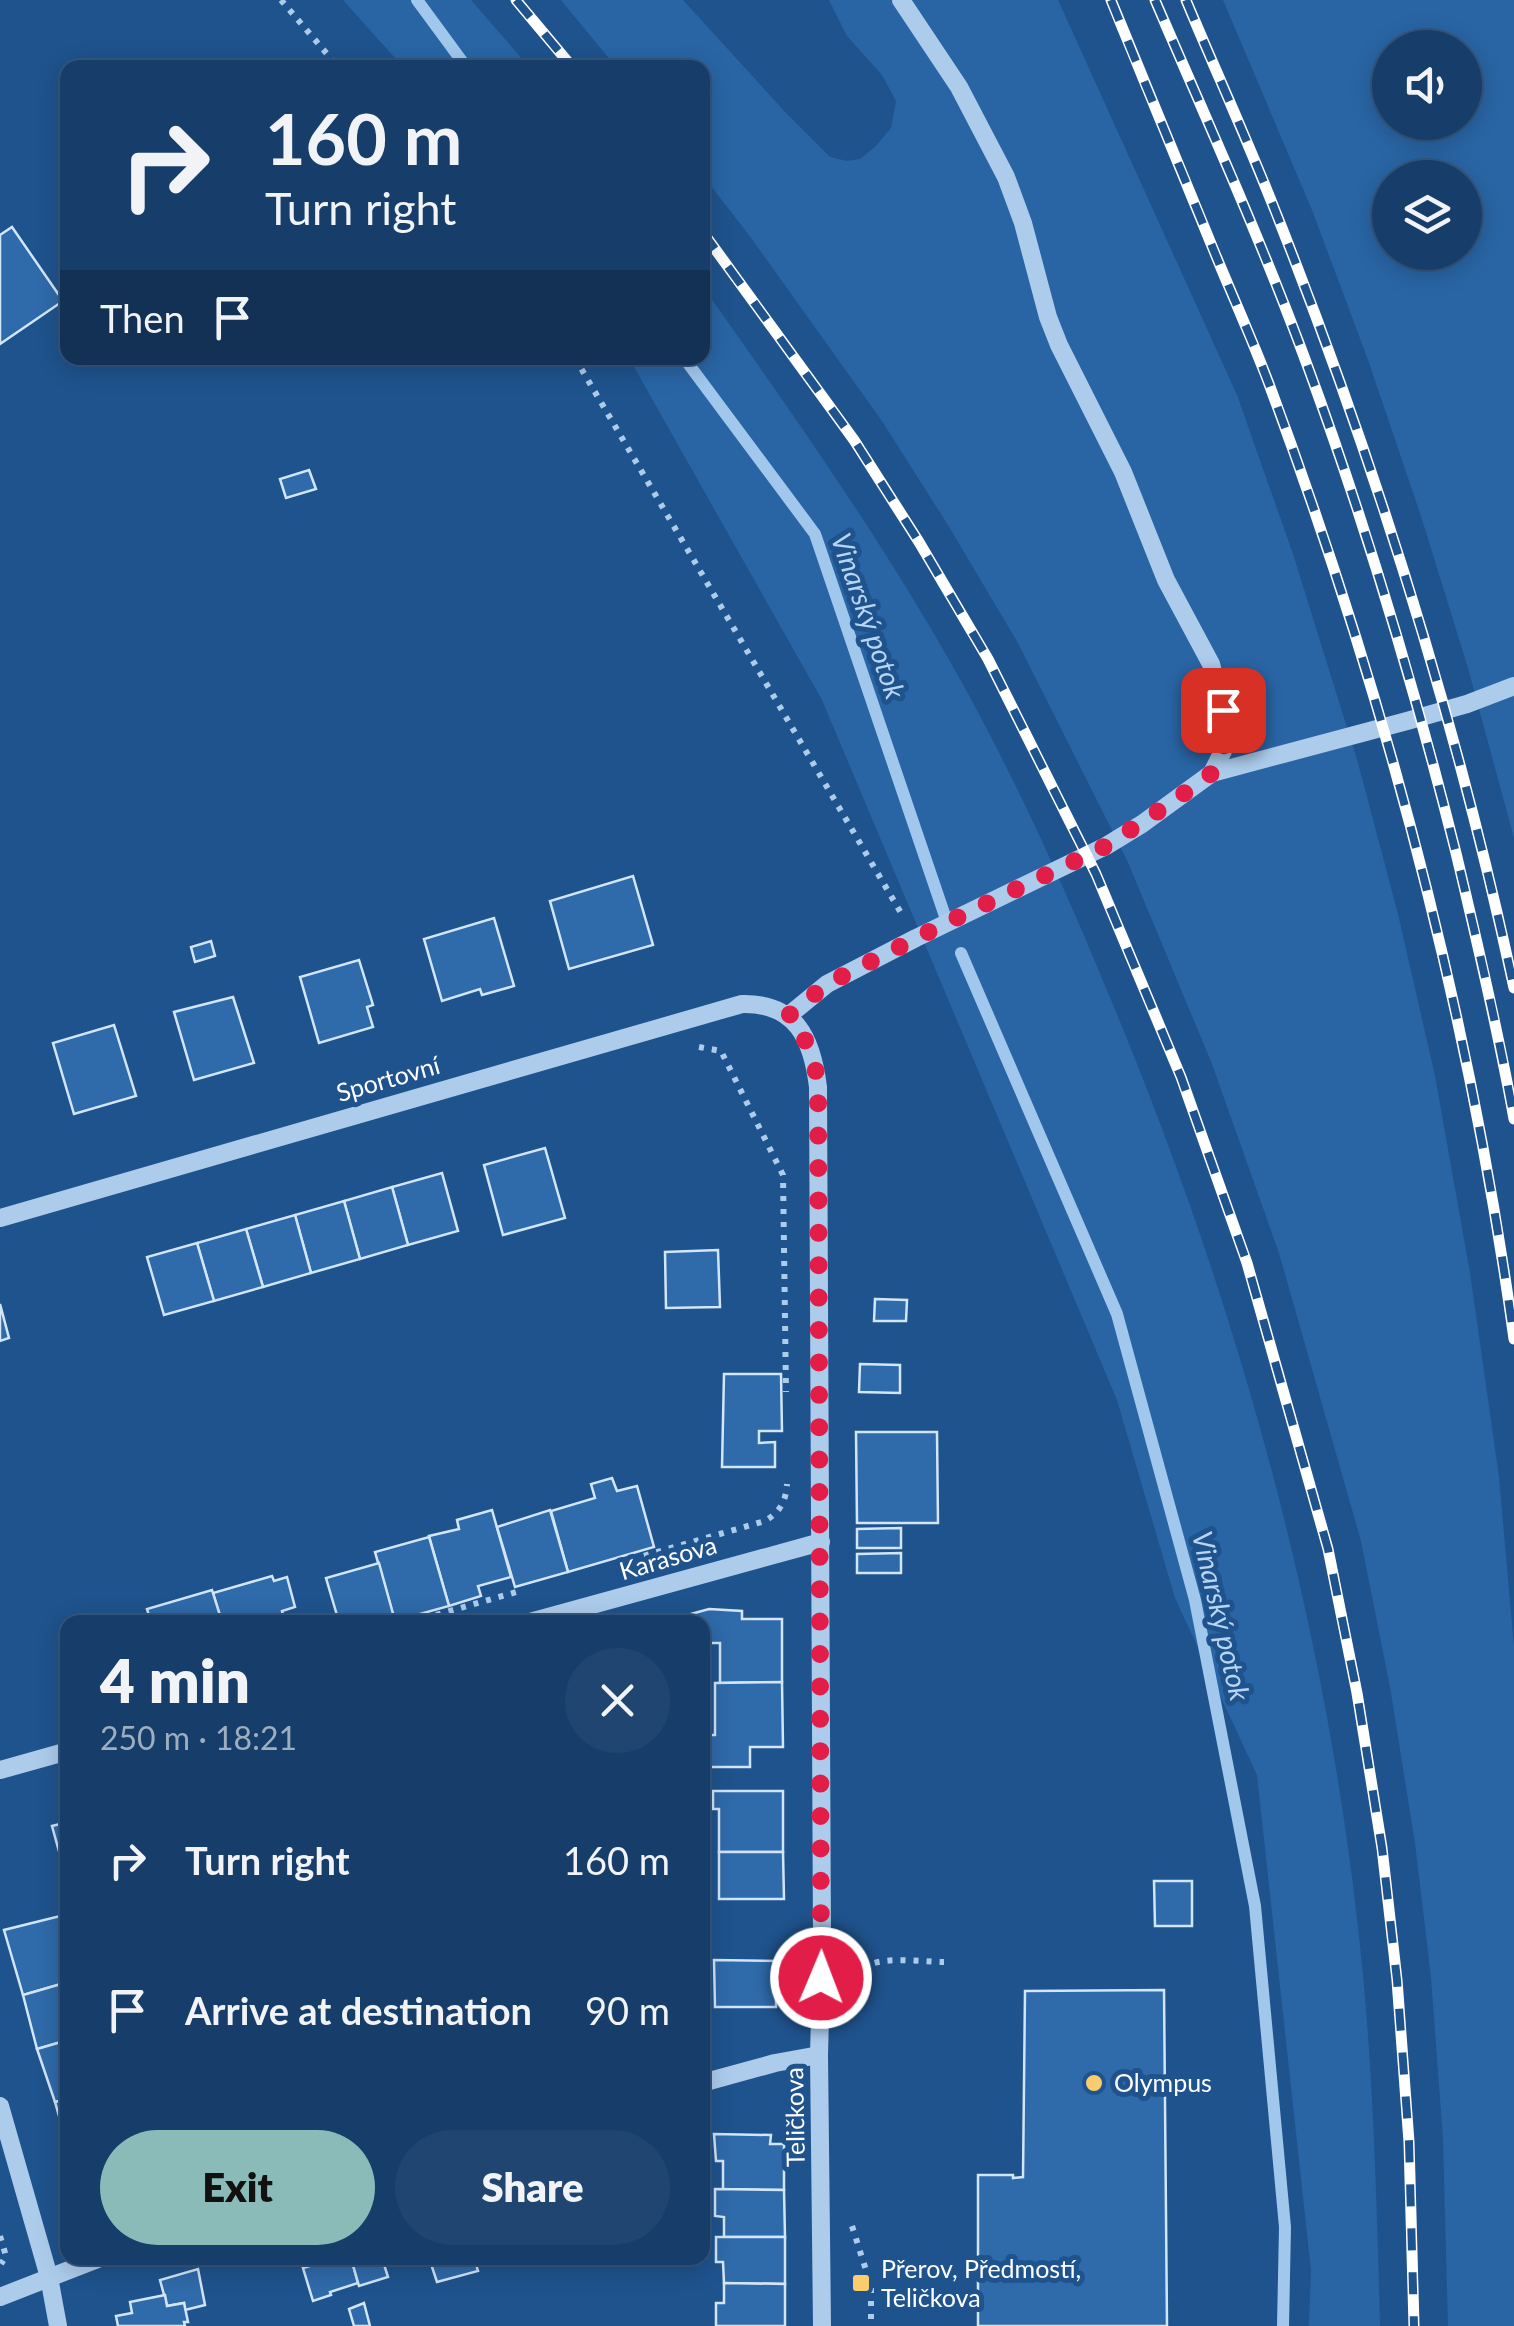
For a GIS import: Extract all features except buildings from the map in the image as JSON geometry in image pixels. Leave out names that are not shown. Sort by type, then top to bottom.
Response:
[{"type":"street","points":[[901,0],[959,87],[1006,177],[1032,251],[1048,318],[1123,472],[1166,580],[1211,664],[1226,733],[1223,751],[1212,773]]},
{"type":"street","points":[[788,1016],[827,984],[1106,846],[1212,773],[1408,721],[1514,686]]},
{"type":"street","name":"Sportovní","points":[[0,1218],[722,1008],[761,1003],[788,1016]]},
{"type":"street","name":"Teličkova","points":[[788,1016],[809,1044],[818,1086],[822,2326]]},
{"type":"street","name":"Karasova","points":[[555,1615],[821,1542]]},
{"type":"street","points":[[0,1770],[60,1753]]},
{"type":"street","points":[[710,2081],[774,2062],[820,2056]]},
{"type":"street","points":[[0,2106],[49,2277],[58,2326]]},
{"type":"street","points":[[0,2298],[81,2265]]},
{"type":"path","points":[[281,0],[333,60]]},
{"type":"path","points":[[579,365],[916,938]]},
{"type":"path","points":[[688,1046],[721,1051],[783,1175],[786,1408]]},
{"type":"path","points":[[616,1564],[765,1521],[780,1510],[786,1495],[787,1466]]},
{"type":"path","points":[[436,1615],[523,1590]]},
{"type":"path","points":[[848,1981],[861,1967],[876,1962],[944,1962]]},
{"type":"path","points":[[851,2224],[872,2286],[872,2326]]},
{"type":"path","points":[[0,2236],[6,2256],[0,2265]]},
{"type":"shaded area","points":[[343,0],[471,0],[523,60],[397,60]]},
{"type":"shaded area","points":[[561,0],[683,0],[830,157],[847,161],[860,159],[891,128],[896,101],[882,75],[847,36],[829,0],[1058,0],[1237,395],[1293,554],[1358,763],[1435,1076],[1470,1273],[1499,1477],[1514,1647],[1514,2326],[1448,2326],[1443,2139],[1431,1977],[1390,1687],[1361,1541],[1279,1253],[1212,1064],[1127,860],[1018,643],[882,421],[710,185],[710,60],[610,60]]},
{"type":"shaded area","points":[[1223,0],[1514,0],[1514,838],[1468,668],[1367,357],[1312,210]]},
{"type":"shaded area","points":[[710,297],[866,524],[927,622],[999,752],[1094,958],[1201,1239],[1275,1483],[1330,1733],[1350,1859],[1364,1986],[1373,2113],[1380,2326],[1309,2326],[1311,2270],[1257,1775],[1175,1598],[1117,1400],[822,700],[633,365],[710,365]]},
{"type":"waterway","name":"Vinarský potok","points":[[417,0],[461,60]]},
{"type":"waterway","name":"Vinarský potok","points":[[689,365],[815,534],[947,922]]},
{"type":"waterway","name":"Vinarský potok","points":[[961,953],[1117,1314],[1195,1600],[1255,1906],[1285,2227],[1283,2326]]},
{"type":"railway","points":[[516,0],[566,60]]},
{"type":"railway","points":[[1111,0],[1269,384],[1311,500],[1385,735],[1418,854],[1473,1095],[1514,1339]]},
{"type":"railway","points":[[1155,0],[1291,323],[1370,549],[1456,853],[1514,1119]]},
{"type":"railway","points":[[1186,0],[1280,223],[1382,505],[1468,794],[1514,988]]},
{"type":"railway","points":[[710,242],[854,440],[988,659],[1096,874],[1181,1077],[1247,1263],[1328,1549],[1382,1848],[1409,2142],[1414,2326]]},
{"type":"place","name":"Olympus","points":[[1094,2083]]},
{"type":"place","name":"Přerov, Předmostí, Teličkova","points":[[861,2283]]},
{"type":"route","points":[[821,1978],[818,1086],[809,1044],[788,1016],[827,984],[1106,846],[1142,824],[1212,773],[1223,751],[1223,710]]}]
